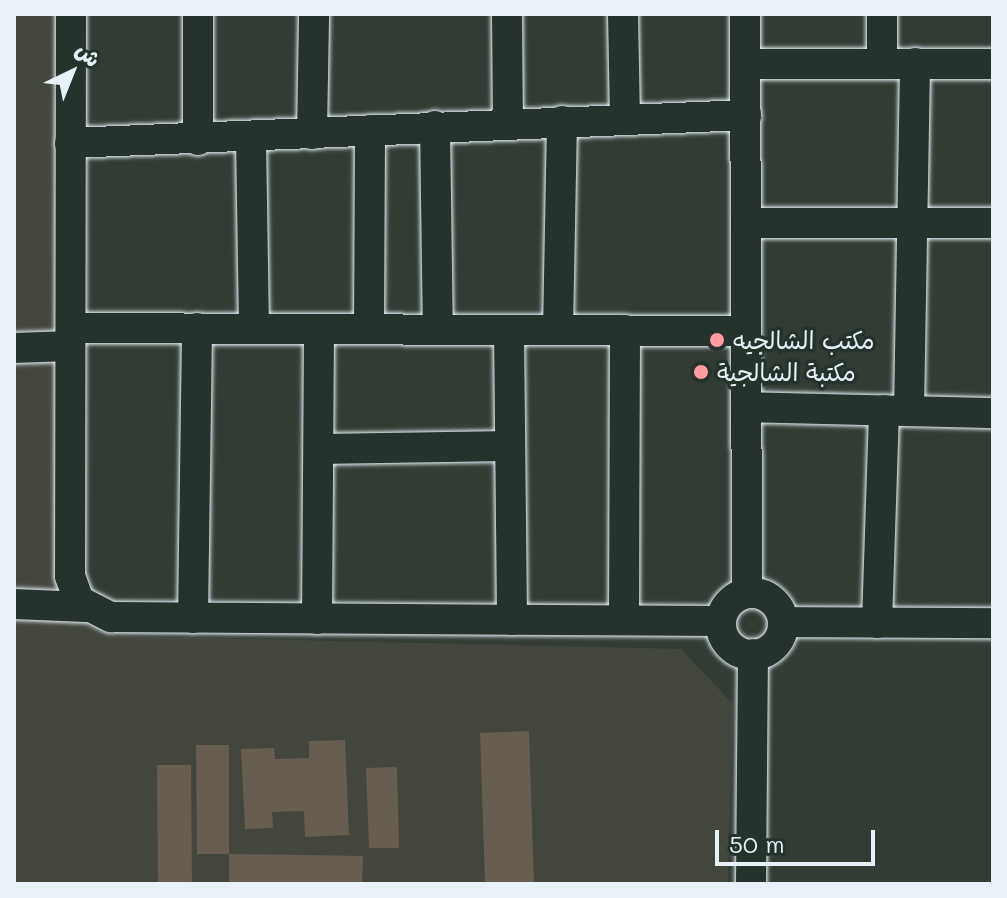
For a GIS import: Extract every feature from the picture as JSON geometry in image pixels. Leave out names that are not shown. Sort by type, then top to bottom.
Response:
[{"type":"street","points":[[71,14],[70,576],[85,607]]},
{"type":"street","points":[[198,14],[198,140]]},
{"type":"street","points":[[312,134],[314,14]]},
{"type":"street","points":[[507,14],[508,123]]},
{"type":"street","points":[[623,14],[625,118]]},
{"type":"street","points":[[745,14],[747,593]]},
{"type":"street","points":[[882,14],[882,63]]},
{"type":"street","points":[[877,623],[910,223],[915,63]]},
{"type":"street","points":[[746,64],[993,64]]},
{"type":"street","points":[[70,143],[251,138],[435,126],[746,115]]},
{"type":"street","points":[[558,330],[562,121]]},
{"type":"street","points":[[435,126],[438,330]]},
{"type":"street","points":[[369,329],[370,130]]},
{"type":"street","points":[[251,138],[254,329]]},
{"type":"street","points":[[746,223],[993,223]]},
{"type":"street","points":[[14,348],[71,337],[197,328],[746,331]]},
{"type":"street","points":[[193,618],[197,328]]},
{"type":"street","points":[[317,619],[319,329]]},
{"type":"street","points":[[509,330],[512,620]]},
{"type":"street","points":[[624,620],[625,330]]},
{"type":"street","points":[[746,407],[993,413]]},
{"type":"street","points":[[319,449],[510,446]]},
{"type":"street","points":[[747,593],[772,600],[783,622],[775,645],[753,654],[732,647],[721,621],[727,605],[747,593]]},
{"type":"street","points":[[14,604],[85,607],[111,617],[721,621]]},
{"type":"street","points":[[783,622],[993,623]]},
{"type":"street","points":[[751,884],[753,654]]},
{"type":"shaded area","points":[[14,14],[60,14],[63,593],[89,627],[116,636],[681,649],[733,704],[728,884],[14,884]]},
{"type":"building","points":[[529,731],[534,884],[485,884],[480,733]]},
{"type":"building","points":[[345,740],[349,835],[305,837],[304,811],[272,812],[273,828],[245,829],[241,749],[274,748],[275,759],[309,758],[309,741]]},
{"type":"building","points":[[196,745],[229,745],[229,854],[197,854]]},
{"type":"building","points":[[157,765],[191,765],[192,884],[158,884]]},
{"type":"building","points":[[397,767],[399,848],[369,848],[366,768]]},
{"type":"building","points":[[229,854],[363,856],[362,884],[229,884]]},
{"type":"place","name":"مكتب الشالجيه","points":[[717,340]]},
{"type":"place","name":"مكتبة الشالجية","points":[[701,372]]}]
